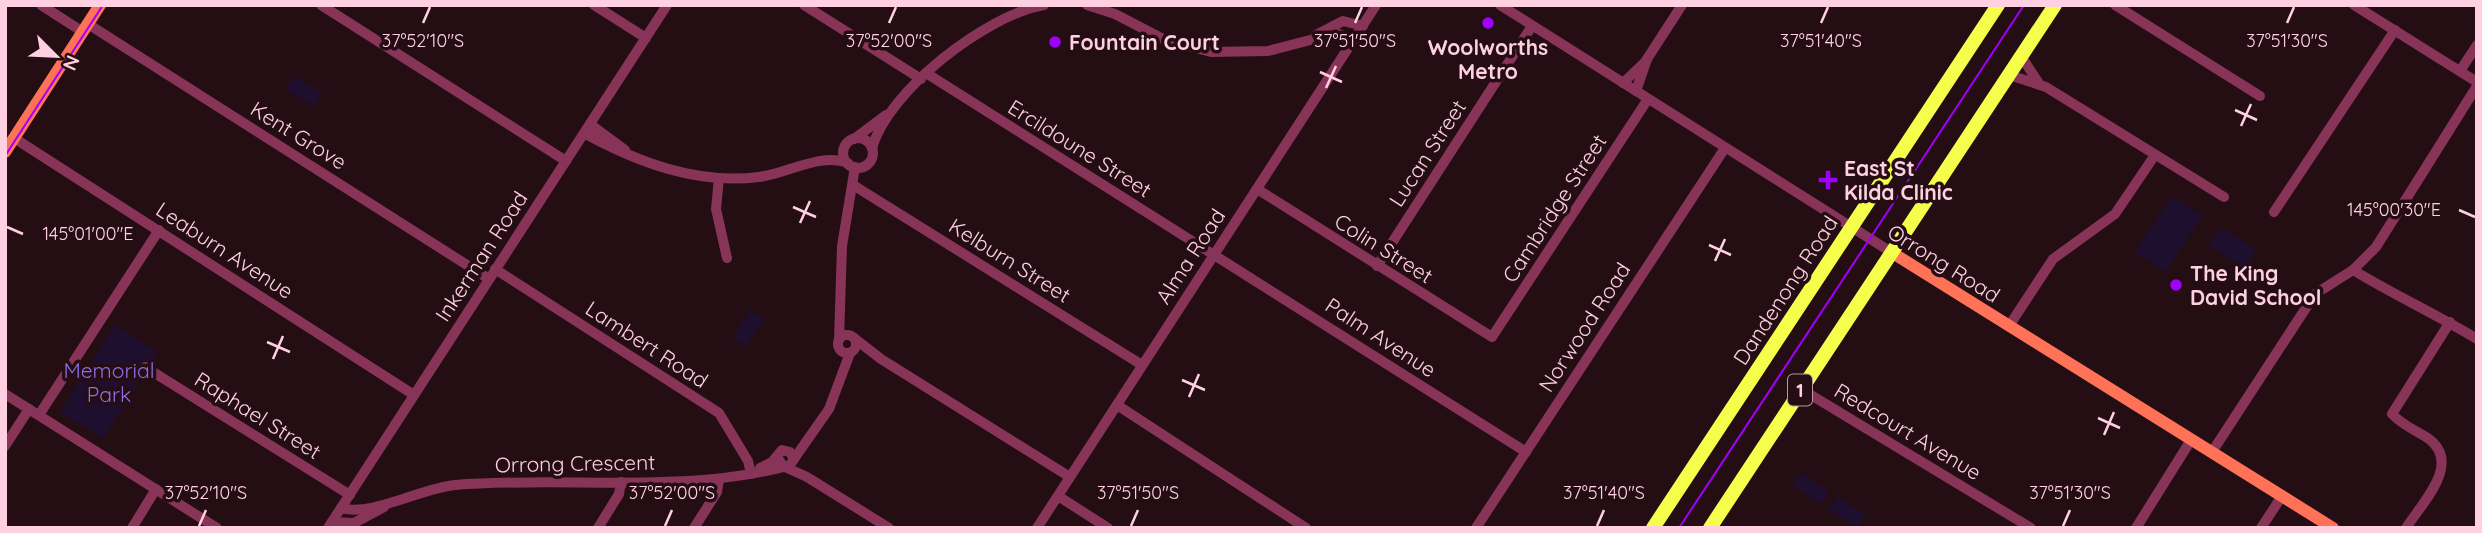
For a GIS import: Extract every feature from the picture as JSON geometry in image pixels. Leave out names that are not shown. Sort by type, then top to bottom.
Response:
[{"type":"highway","name":"1","points":[[1710,528],[2055,5]]},
{"type":"highway","name":"Dandenong Road","points":[[1653,528],[1996,6]]},
{"type":"main road","points":[[5,152],[100,5]]},
{"type":"main road","name":"Orrong Road","points":[[1891,252],[2333,528]]},
{"type":"street","name":"Kent Grove","points":[[41,5],[85,28],[489,279]]},
{"type":"street","points":[[321,5],[566,161]]},
{"type":"street","points":[[594,5],[646,38]]},
{"type":"street","name":"Inkerman Road","points":[[330,525],[667,5]]},
{"type":"street","name":"Ercildoune Street","points":[[804,5],[1214,254]]},
{"type":"street","points":[[587,129],[630,155],[662,167],[719,178],[761,177],[839,160],[852,165],[869,163],[875,138],[892,111],[924,76],[978,33],[1023,8],[1044,5]]},
{"type":"street","points":[[1087,5],[1115,14],[1165,40],[1211,52],[1253,53],[1337,33],[1353,40]]},
{"type":"street","name":"Alma Road","points":[[1037,528],[1376,5]]},
{"type":"street","name":"Orrong Road","points":[[1500,5],[1891,252]]},
{"type":"street","points":[[1636,91],[1647,60],[1682,5]]},
{"type":"street","points":[[2115,5],[2260,96]]},
{"type":"street","points":[[2212,452],[2315,295],[2353,270],[2376,247],[2477,84],[2354,5]]},
{"type":"street","points":[[1306,41],[1343,21],[1363,26]]},
{"type":"street","name":"Lucan Street","points":[[1377,265],[1532,26]]},
{"type":"street","points":[[2274,212],[2395,30]]},
{"type":"street","points":[[2460,71],[2477,45]]},
{"type":"street","points":[[2021,56],[2040,85]]},
{"type":"street","points":[[1623,83],[1647,60]]},
{"type":"street","points":[[2009,75],[2040,85],[2224,197]]},
{"type":"street","name":"Cambridge Street","points":[[1492,337],[1648,99]]},
{"type":"street","points":[[821,162],[892,111]]},
{"type":"street","name":"Leaburn Avenue","points":[[14,138],[414,394]]},
{"type":"street","points":[[850,142],[863,139],[872,148]]},
{"type":"street","points":[[850,142],[844,155],[852,165]]},
{"type":"street","name":"Norwood Road","points":[[1476,528],[1725,148]]},
{"type":"street","points":[[2009,326],[2053,259],[2115,214],[2155,155]]},
{"type":"street","name":"Orrong Crescent","points":[[841,377],[839,344],[842,247],[855,186],[869,163]]},
{"type":"street","name":"Orrong Crescent","points":[[852,165],[855,186]]},
{"type":"street","points":[[719,178],[716,209],[727,258]]},
{"type":"street","name":"Kelburn Street","points":[[855,186],[1142,365]]},
{"type":"street","name":"Colin Street","points":[[1257,189],[1492,337]]},
{"type":"street","points":[[39,415],[159,230]]},
{"type":"street","name":"Palm Avenue","points":[[1214,254],[1526,452]]},
{"type":"street","name":"Lambert Road","points":[[495,269],[721,415],[748,461],[751,474]]},
{"type":"street","points":[[2353,270],[2477,339]]},
{"type":"street","name":"Orrong Crescent","points":[[341,508],[357,510],[464,485],[719,480],[789,463],[829,409],[856,344],[840,304]]},
{"type":"street","points":[[2406,528],[2441,472],[2443,457],[2432,442],[2392,414],[2450,322]]},
{"type":"street","points":[[881,359],[851,352],[839,344],[852,337],[881,359],[1070,477]]},
{"type":"street","name":"Raphael Street","points":[[145,367],[350,495]]},
{"type":"street","name":"Redcourt Avenue","points":[[1801,389],[2031,528]]},
{"type":"street","points":[[5,394],[217,528]]},
{"type":"street","points":[[1116,405],[1306,528]]},
{"type":"street","points":[[5,446],[29,409]]},
{"type":"street","name":"Orrong Crescent","points":[[751,474],[813,432]]},
{"type":"street","points":[[2136,528],[2191,440]]},
{"type":"street","points":[[781,453],[792,454],[789,463]]},
{"type":"street","points":[[781,453],[807,477],[889,528]]},
{"type":"street","points":[[694,528],[717,492],[719,480]]},
{"type":"street","points":[[598,528],[619,494],[621,482]]},
{"type":"street","points":[[132,528],[156,489]]},
{"type":"street","points":[[1058,496],[1108,528]]},
{"type":"street","points":[[2261,528],[2282,496]]},
{"type":"street","name":"Orrong Crescent","points":[[330,525],[354,523],[400,498]]},
{"type":"green space","points":[[294,76],[322,93],[314,106],[286,89]]},
{"type":"green space","points":[[2172,196],[2202,216],[2165,272],[2135,252]]},
{"type":"green space","points":[[2221,227],[2256,250],[2245,269],[2209,246]]},
{"type":"green space","points":[[751,310],[764,319],[746,346],[733,338]]},
{"type":"green space","name":"Memorial Park","points":[[115,325],[158,352],[103,438],[60,412]]},
{"type":"green space","points":[[1801,473],[1829,491],[1821,504],[1793,486]]},
{"type":"green space","points":[[1838,497],[1865,515],[1857,528],[1829,510]]},
{"type":"tram line","points":[[5,156],[103,5]]},
{"type":"tram line","points":[[1679,528],[2024,5]]},
{"type":"place","name":"Woolworths Metro","points":[[1488,23]]},
{"type":"place","name":"Fountain Court","points":[[1055,42]]},
{"type":"place","name":"East St Kilda Clinic","points":[[1828,180]]},
{"type":"place","name":"The King David School","points":[[2176,285]]}]
